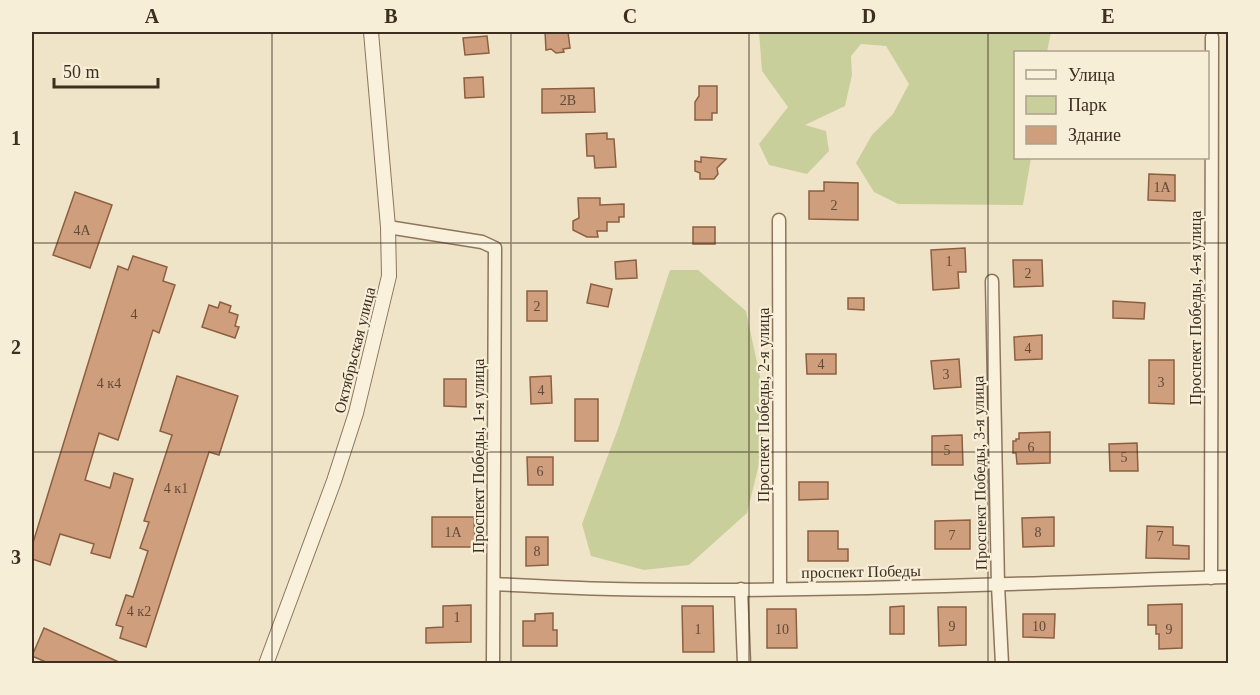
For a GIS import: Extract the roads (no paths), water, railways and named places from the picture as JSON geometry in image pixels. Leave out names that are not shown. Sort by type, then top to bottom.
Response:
[{"type":"street","name":"Октябрьская улица","points":[[266,663],[334,481],[356,413],[389,276],[388,227],[370,32]]},
{"type":"street","name":"Проспект Победы, 4-я улица","points":[[1211,578],[1212,38]]},
{"type":"street","name":"Проспект Победы, 2-я улица","points":[[779,220],[780,589]]},
{"type":"street","name":"Проспект Победы, 1-я улица","points":[[388,227],[482,242],[495,248],[493,663]]},
{"type":"street","name":"Проспект Победы, 3-я улица","points":[[992,282],[998,585],[1002,663]]},
{"type":"street","name":"проспект Победы","points":[[494,584],[612,589],[780,589],[998,585],[1228,577]]},
{"type":"street","points":[[741,589],[744,663]]}]
